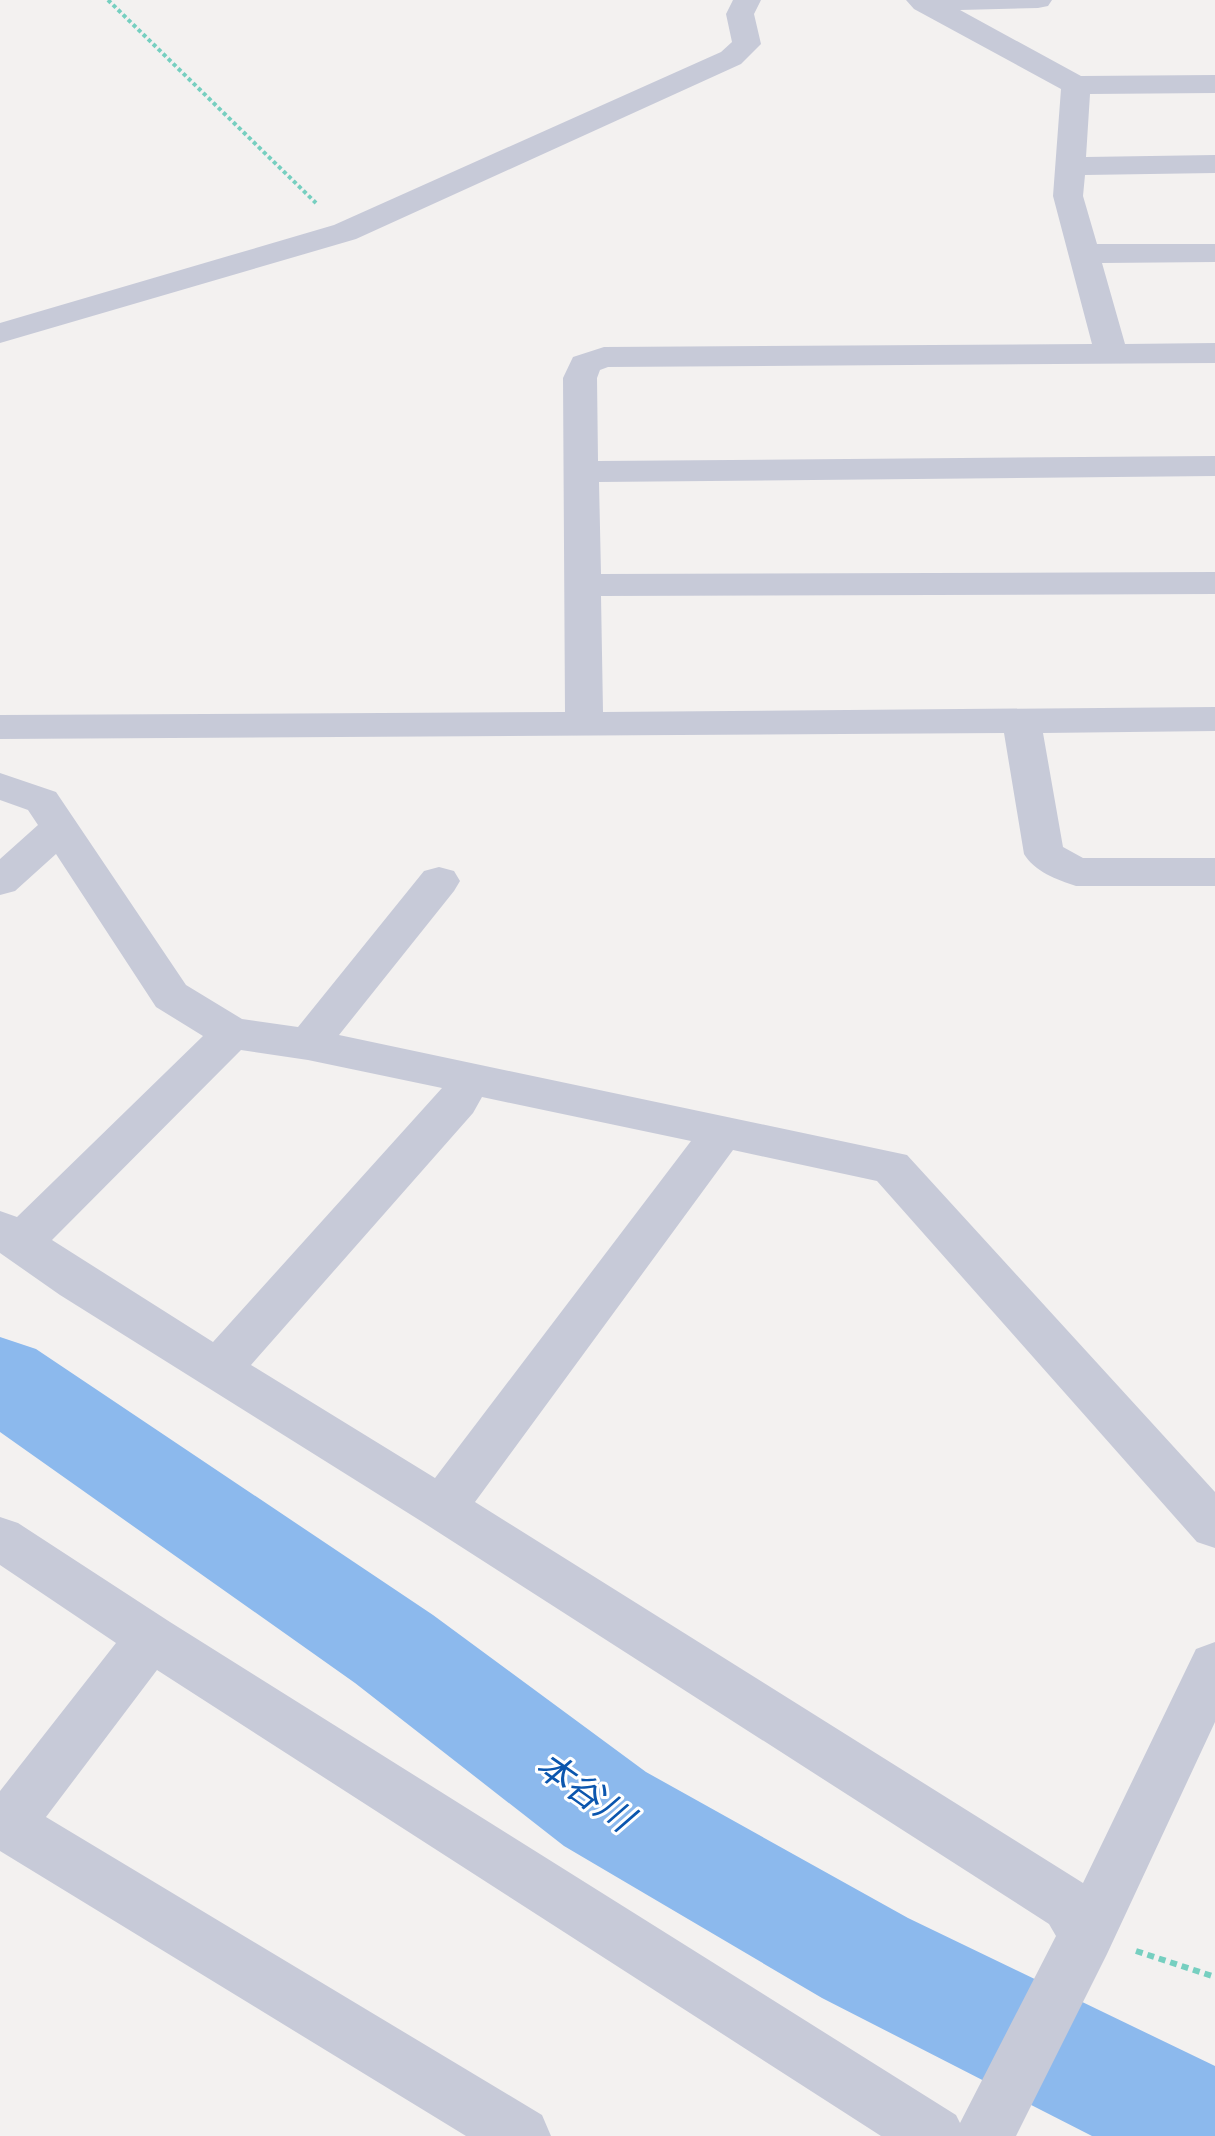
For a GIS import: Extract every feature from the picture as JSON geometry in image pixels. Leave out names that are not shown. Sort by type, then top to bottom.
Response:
[{"type":"street","points":[[0,333],[345,232],[731,58],[747,44],[740,14],[747,0]]},
{"type":"street","points":[[920,1],[1038,0]]},
{"type":"street","points":[[920,1],[1076,85],[1215,84]]},
{"type":"street","points":[[1076,85],[1068,196],[1111,354]]},
{"type":"street","points":[[1070,166],[1215,164]]},
{"type":"street","points":[[1083,254],[1215,253]]},
{"type":"street","points":[[584,723],[580,378],[585,364],[604,357],[1215,353]]},
{"type":"street","points":[[581,472],[1215,466]]},
{"type":"street","points":[[582,585],[1215,583]]},
{"type":"street","points":[[0,727],[1215,719]]},
{"type":"street","points":[[1021,720],[1044,854],[1076,872],[1215,872]]},
{"type":"street","points":[[0,786],[42,801],[171,996],[232,1033],[308,1044],[891,1167],[1215,1527]]},
{"type":"street","points":[[0,881],[60,828]]},
{"type":"street","points":[[308,1044],[439,881]]},
{"type":"street","points":[[232,1033],[10,1236],[77,1282],[442,1508],[1069,1905],[1081,1949]]},
{"type":"street","points":[[218,1370],[457,1102],[469,1078]]},
{"type":"street","points":[[442,1508],[723,1131]]},
{"type":"street","points":[[0,1538],[151,1638],[935,2136]]},
{"type":"street","points":[[151,1638],[4,1825],[521,2136]]},
{"type":"street","points":[[988,2128],[1081,1949],[1215,1665]]},
{"type":"path","points":[[108,0],[345,232]]},
{"type":"path","points":[[1081,1949],[1215,1977]]},
{"type":"waterway","name":"本谷川","points":[[0,1378],[394,1649],[605,1809],[865,1958],[1194,2122],[1215,2128]]}]
